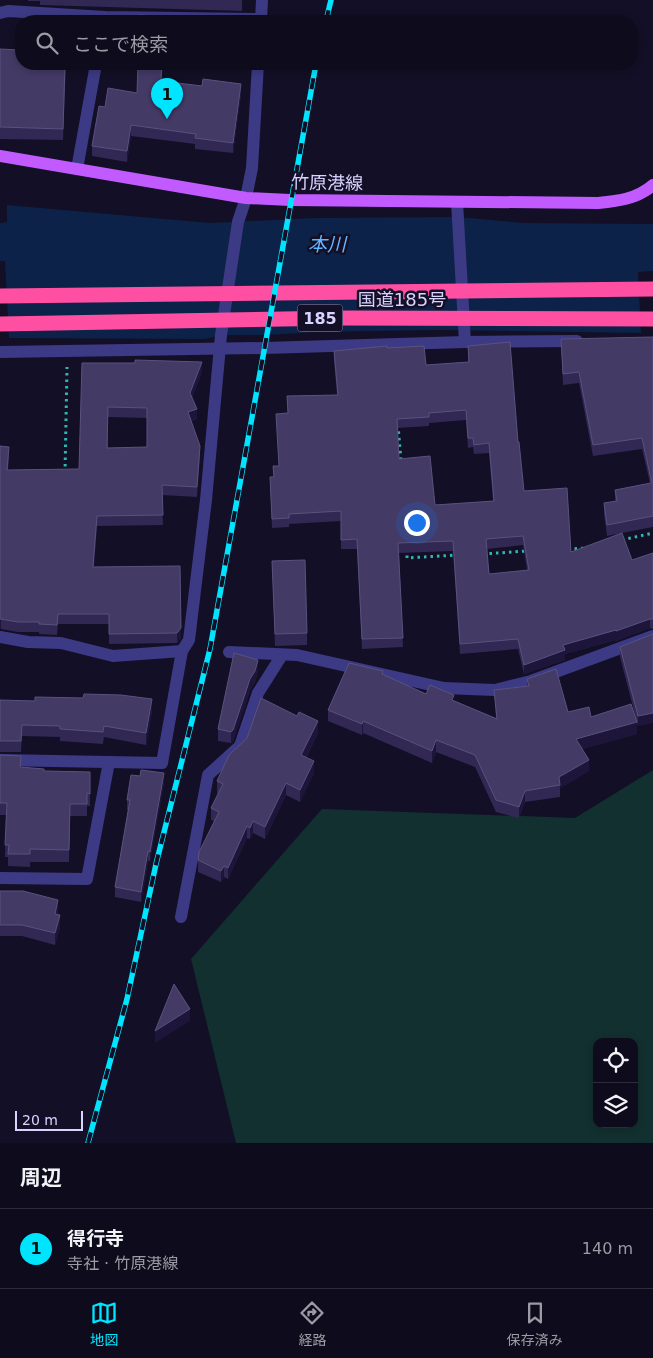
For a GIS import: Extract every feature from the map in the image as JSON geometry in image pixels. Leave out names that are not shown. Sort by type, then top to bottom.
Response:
[{"type":"highway","name":"国道185号","points":[[0,296],[646,289]]},
{"type":"highway","name":"国道185号","points":[[0,324],[340,318],[647,319]]},
{"type":"main road","name":"竹原港線","points":[[0,156],[246,198],[598,203],[624,200],[645,192],[653,186]]},
{"type":"street","points":[[261,15],[262,0]]},
{"type":"street","points":[[0,12],[56,15]]},
{"type":"street","points":[[77,169],[95,70]]},
{"type":"street","points":[[0,760],[162,763],[182,651],[190,640],[206,500],[220,342],[238,222],[246,198],[252,168],[258,70]]},
{"type":"street","points":[[457,202],[464,336]]},
{"type":"street","points":[[0,352],[67,351],[220,342],[264,348],[464,336],[594,341]]},
{"type":"street","points":[[229,652],[297,655],[444,688],[496,690],[531,681],[653,636]]},
{"type":"street","points":[[0,637],[28,642],[62,643],[113,656],[182,651]]},
{"type":"street","points":[[181,917],[208,775],[240,746],[258,694],[282,654]]},
{"type":"street","points":[[0,878],[86,879],[109,762]]},
{"type":"path","points":[[65,478],[67,351]]},
{"type":"path","points":[[398,422],[402,471]]},
{"type":"path","points":[[616,542],[653,533]]},
{"type":"path","points":[[567,549],[597,547]]},
{"type":"path","points":[[407,549],[407,558],[457,555]]},
{"type":"path","points":[[477,554],[537,550]]},
{"type":"green space","points":[[653,770],[653,1143],[236,1143],[191,959],[322,809],[575,818]]},
{"type":"water","name":"本川","points":[[7,205],[210,223],[314,218],[458,217],[523,223],[653,224],[653,271],[638,272],[641,333],[438,330],[221,335],[205,339],[9,338],[5,261],[0,261],[0,223],[7,222]]},
{"type":"building","points":[[0,49],[15,50],[15,70],[65,70],[63,129],[0,127]]},
{"type":"building","points":[[138,70],[162,70],[161,81],[202,86],[203,79],[241,84],[233,143],[195,138],[196,134],[131,125],[127,151],[92,146],[99,106],[105,107],[108,88],[137,93]]},
{"type":"building","points":[[653,337],[653,516],[607,525],[604,503],[617,501],[615,490],[651,483],[642,438],[593,445],[579,372],[563,374],[561,339]]},
{"type":"building","points":[[510,342],[524,491],[567,488],[571,552],[622,533],[632,560],[653,553],[653,619],[563,645],[565,650],[524,665],[518,639],[460,644],[453,541],[398,543],[403,638],[362,639],[357,539],[341,540],[341,511],[289,514],[289,518],[272,519],[270,477],[274,477],[273,466],[279,466],[276,414],[288,413],[287,396],[338,395],[334,351],[387,346],[387,348],[424,346],[426,365],[469,362],[468,346]],"holes":[[[466,410],[468,438],[473,438],[474,445],[489,443],[494,501],[435,505],[430,456],[399,459],[397,419],[429,417],[429,413]],[[523,536],[529,570],[489,574],[486,539]]]},
{"type":"building","points":[[135,360],[202,362],[190,393],[197,409],[188,412],[200,446],[197,487],[162,485],[163,515],[97,516],[93,567],[180,566],[181,628],[177,633],[109,634],[109,614],[58,614],[57,625],[0,619],[0,446],[9,447],[7,470],[79,469],[82,363],[135,363]],"holes":[[[108,407],[147,408],[147,447],[107,448]]]},
{"type":"building","points":[[305,560],[307,633],[275,634],[272,561]]},
{"type":"building","points":[[653,634],[653,713],[638,716],[620,647]]},
{"type":"building","points":[[234,653],[258,660],[231,732],[218,729]]},
{"type":"building","points":[[349,663],[383,671],[382,674],[426,694],[430,685],[454,695],[452,700],[497,719],[494,690],[529,686],[527,679],[556,669],[568,712],[589,707],[591,717],[631,704],[637,722],[576,739],[589,760],[559,777],[560,785],[525,791],[519,807],[496,800],[475,755],[436,740],[432,751],[363,721],[362,724],[328,710]]},
{"type":"building","points":[[84,694],[121,695],[152,699],[146,733],[104,726],[103,732],[60,729],[60,726],[22,725],[21,741],[0,741],[0,700],[35,701],[35,697],[83,698]]},
{"type":"building","points":[[261,698],[297,716],[299,712],[318,721],[301,755],[314,761],[300,790],[286,783],[265,827],[253,821],[250,828],[247,826],[228,868],[224,866],[221,871],[198,860],[199,852],[219,812],[211,808],[223,784],[217,781],[229,755],[247,738]]},
{"type":"building","points":[[0,755],[21,756],[20,767],[44,769],[44,771],[90,772],[90,794],[87,793],[87,804],[70,804],[69,850],[30,849],[30,854],[8,854],[9,845],[5,845],[7,803],[0,803]]},
{"type":"building","points":[[141,770],[164,773],[141,892],[115,887],[130,800],[127,800],[131,775],[140,776]]},
{"type":"building","points":[[0,891],[23,891],[58,900],[55,914],[60,915],[55,933],[22,925],[0,925]]},
{"type":"building","points":[[174,984],[190,1009],[155,1031]]},
{"type":"railway","points":[[327,15],[331,0]]},
{"type":"railway","points":[[88,1143],[127,999],[156,864],[210,649],[315,70]]},
{"type":"place","name":"得行寺","points":[[167,119]]}]
